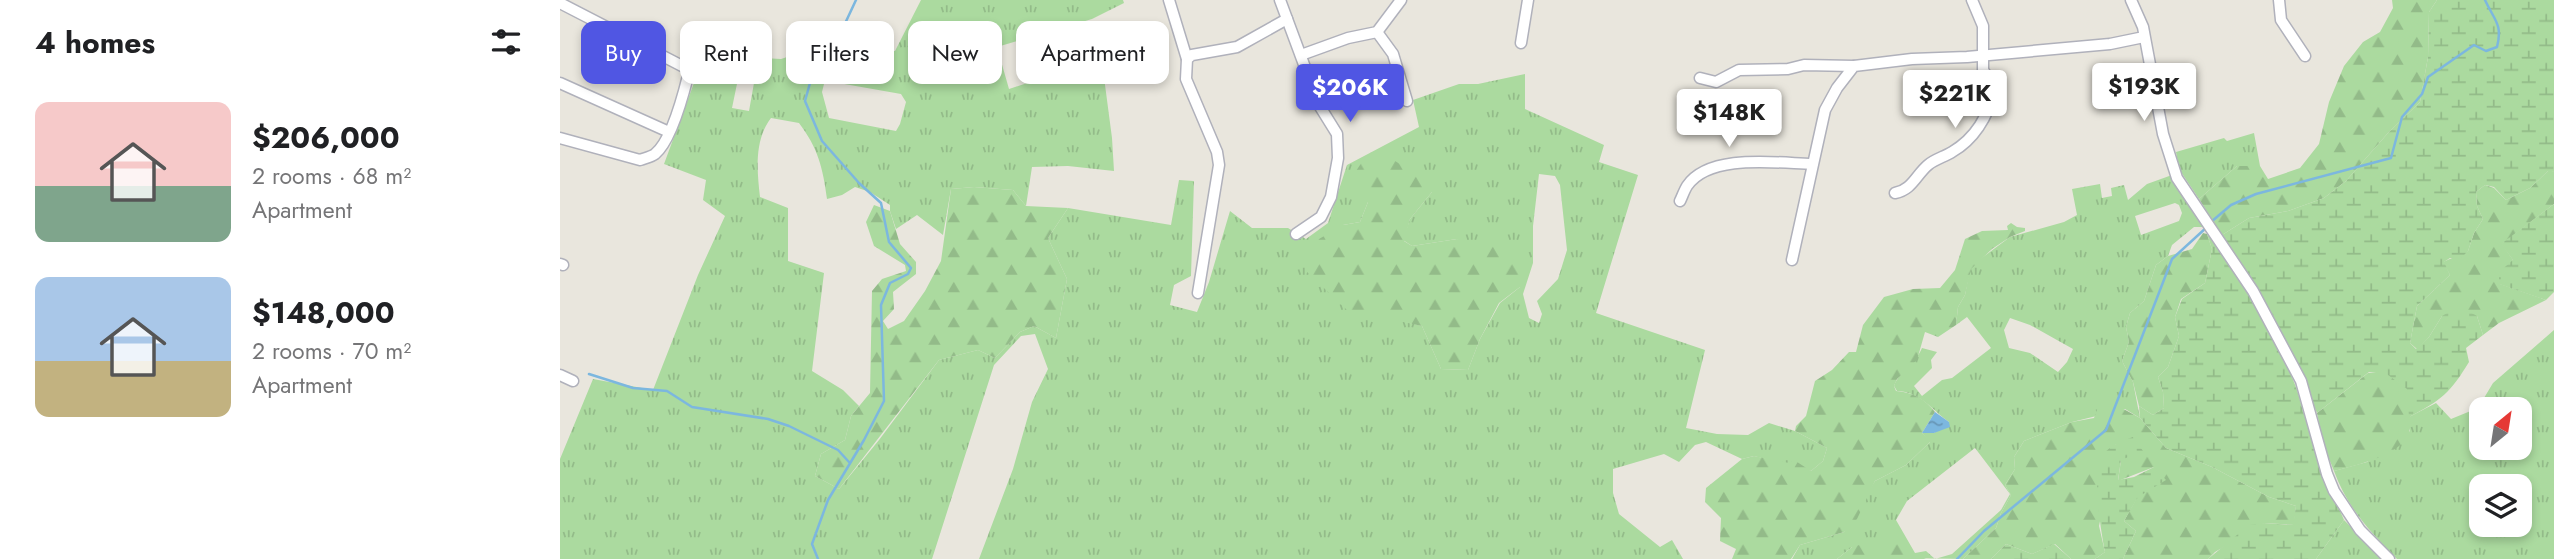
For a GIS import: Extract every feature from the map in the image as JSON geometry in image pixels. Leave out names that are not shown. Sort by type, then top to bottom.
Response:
[{"type":"street","points":[[1169,0],[1187,59],[1186,79],[1217,152],[1219,165],[1198,293]]},
{"type":"street","points":[[1280,0],[1319,105],[1337,134],[1338,158],[1331,197],[1321,216],[1296,234]]},
{"type":"street","points":[[1301,55],[1348,38],[1377,32],[1401,0]]},
{"type":"street","points":[[1521,43],[1528,0]]},
{"type":"street","points":[[1895,193],[1909,187],[1931,162],[1952,152],[1972,137],[1981,126],[1995,89],[1986,78],[1981,56],[1983,26],[1972,0]]},
{"type":"street","points":[[2131,0],[2143,27],[2163,134],[2178,178],[2253,291],[2301,381],[2334,491],[2360,530],[2389,559]]},
{"type":"street","points":[[2279,0],[2281,20],[2305,56]]},
{"type":"street","points":[[560,138],[640,160],[653,156],[662,147],[669,132],[688,76],[685,68],[564,3]]},
{"type":"street","points":[[1187,59],[1192,55],[1237,47],[1287,19]]},
{"type":"street","points":[[1377,32],[1393,54],[1407,101]]},
{"type":"street","points":[[1700,78],[1716,82],[1739,70],[1788,69],[1804,65],[1854,66],[1923,58],[1981,56],[2110,44],[2144,37]]},
{"type":"street","points":[[1792,260],[1825,110],[1854,66]]},
{"type":"street","points":[[560,83],[669,132]]},
{"type":"street","points":[[1680,201],[1687,186],[1700,174],[1723,165],[1753,162],[1812,164]]},
{"type":"street","points":[[560,375],[573,381]]},
{"type":"green space","points":[[921,0],[1123,0],[1124,3],[1085,21],[1016,21],[1016,41],[1002,46],[1002,21],[910,21]]},
{"type":"green space","points":[[2392,0],[2437,0],[2429,12],[2428,57],[2420,102],[2388,133],[2346,181],[2324,198],[2288,211],[2249,218],[2222,235],[2199,199],[2237,166],[2260,166],[2268,179],[2300,168],[2319,144],[2329,102],[2344,66],[2363,42],[2380,32],[2393,8]]},
{"type":"green space","points":[[2437,0],[2554,0],[2554,172],[2548,171],[2530,188],[2506,200],[2494,187],[2485,185],[2476,192],[2477,206],[2483,219],[2474,233],[2468,251],[2461,258],[2450,258],[2444,262],[2450,275],[2417,306],[2410,343],[2416,349],[2429,337],[2442,316],[2459,306],[2477,316],[2483,335],[2466,348],[2469,362],[2450,389],[2430,406],[2409,417],[2407,389],[2384,372],[2369,372],[2317,413],[2274,322],[2222,235],[2249,218],[2288,211],[2324,198],[2346,181],[2388,133],[2420,102],[2428,57],[2429,12]]},
{"type":"green space","points":[[908,26],[908,84],[1002,84],[1002,64],[1009,89],[1024,84],[1105,84],[1114,171],[1068,166],[1032,167],[1026,206],[1013,190],[974,187],[951,189],[943,235],[917,215],[896,229],[890,205],[870,192],[855,187],[842,195],[827,199],[819,159],[799,123],[771,118],[759,146],[760,197],[788,208],[788,261],[824,273],[812,371],[843,390],[859,406],[851,416],[845,440],[821,454],[815,476],[839,489],[939,360],[978,350],[995,358],[1020,332],[1034,326],[1056,338],[1067,279],[1048,238],[1068,208],[1171,225],[1179,180],[1194,181],[1191,276],[1174,285],[1170,305],[1197,312],[1230,211],[1252,228],[1288,228],[1306,239],[1328,223],[1347,165],[1419,127],[1413,100],[1459,84],[1478,84],[1525,74],[1525,109],[1604,145],[1599,162],[1638,175],[1596,313],[1705,350],[1686,428],[1717,434],[1748,435],[1769,423],[1795,431],[1827,448],[1823,461],[1811,471],[1754,456],[1742,459],[1706,442],[1695,445],[1679,462],[1664,454],[1613,469],[1613,493],[1619,514],[1660,547],[1672,540],[1683,559],[979,559],[1013,469],[1032,402],[1048,369],[1035,334],[1021,336],[994,365],[932,559],[560,559],[560,459],[593,379],[653,390],[698,275],[725,216],[703,200],[706,180],[664,164],[694,84],[737,84],[732,108],[749,111],[754,84],[772,84],[772,58],[786,57],[786,84],[824,84],[822,92],[829,118],[896,131],[906,102],[901,94],[844,84],[894,84],[894,51]],"holes":[[[1539,174],[1555,176],[1560,185],[1567,250],[1558,279],[1537,301],[1542,314],[1539,323],[1529,318],[1523,294],[1533,263],[1533,226]],[[1432,192],[1410,219],[1403,240],[1412,246],[1457,239],[1520,287],[1500,303],[1480,339],[1468,370],[1441,369],[1422,326],[1394,319],[1343,225],[1360,222],[1368,202]]]},
{"type":"green space","points":[[2254,133],[2260,166],[2237,166],[2199,199],[2179,169],[2176,152],[2224,138],[2227,141]]},
{"type":"green space","points":[[1389,157],[1415,174],[1432,192],[1410,219],[1404,241],[1412,246],[1457,239],[1513,249],[1527,271],[1520,287],[1499,303],[1480,339],[1468,370],[1441,369],[1422,326],[1347,310],[1305,270],[1319,239],[1343,225],[1360,222],[1368,202],[1350,180],[1362,162]]},
{"type":"green space","points":[[2549,170],[2554,172],[2554,204],[2502,244],[2513,260],[2500,284],[2546,300],[2499,323],[2483,335],[2477,316],[2442,316],[2429,337],[2417,349],[2410,343],[2417,306],[2450,275],[2443,262],[2468,251],[2474,233],[2483,219],[2477,206],[2476,192],[2485,185],[2494,188],[2506,200],[2530,188]]},
{"type":"green space","points":[[2172,175],[2204,223],[2202,227],[2194,227],[2172,245],[2168,256],[2156,265],[2144,301],[2130,313],[2126,327],[2129,342],[2122,361],[2133,382],[2140,418],[2125,409],[2072,422],[2024,441],[2014,457],[2015,469],[2005,485],[2011,495],[1996,528],[1963,559],[1937,558],[1952,554],[2001,510],[2010,494],[1975,448],[1907,501],[1896,520],[1915,553],[1926,551],[1934,558],[1911,558],[1852,547],[1837,559],[1792,559],[1800,545],[1844,532],[1875,481],[1906,465],[1930,442],[1922,433],[1934,433],[1949,422],[1919,398],[1897,391],[1894,386],[1922,348],[1937,352],[1931,360],[1932,368],[1914,386],[1922,396],[1942,380],[1952,378],[1991,348],[1967,317],[1956,325],[1958,307],[1965,295],[1970,269],[2010,237],[2064,222],[2077,215],[2072,189],[2100,184],[2102,198],[2112,196],[2111,188],[2124,185],[2128,200],[2147,184]],"holes":[[[2175,203],[2179,205],[2182,213],[2179,221],[2141,235],[2135,216]],[[2010,318],[2030,325],[2073,349],[2058,372],[2030,353],[2009,348],[2004,330]]]},
{"type":"green space","points":[[974,187],[1013,190],[1026,206],[1068,208],[1048,238],[1067,279],[1056,338],[1034,326],[1020,332],[995,358],[978,350],[939,360],[839,489],[815,476],[821,454],[845,440],[851,416],[870,393],[872,291],[882,279],[906,271],[905,265],[874,246],[866,222],[874,205],[890,211],[900,244],[916,262],[916,274],[893,292],[894,309],[883,321],[888,329],[904,321],[925,291],[941,261],[951,189]]},
{"type":"green space","points":[[2554,204],[2554,292],[2546,300],[2499,284],[2499,272],[2513,260],[2501,244]]},
{"type":"green space","points":[[2011,223],[2025,228],[2025,231],[1992,249],[1971,269],[1965,295],[1958,307],[1956,325],[1938,337],[1925,332],[1917,360],[1897,379],[1894,386],[1896,391],[1923,400],[1935,412],[1922,433],[1931,441],[1906,465],[1875,481],[1857,519],[1844,532],[1800,545],[1791,559],[1732,559],[1736,549],[1720,541],[1721,518],[1705,502],[1706,488],[1742,459],[1754,456],[1789,463],[1794,460],[1811,471],[1823,461],[1827,448],[1795,431],[1796,426],[1806,416],[1815,381],[1832,370],[1849,352],[1856,352],[1863,325],[1884,297],[1913,289],[1940,288],[1955,270],[1965,239],[1982,231],[2008,230],[2007,226]]},
{"type":"green space","points":[[2203,233],[2207,234],[2212,249],[2205,283],[2181,299],[2175,317],[2179,336],[2168,367],[2158,377],[2164,408],[2153,415],[2139,406],[2133,382],[2122,361],[2129,342],[2126,327],[2130,313],[2144,301],[2156,265],[2168,256],[2192,249]]},
{"type":"green space","points":[[2207,234],[2212,236],[2248,290],[2284,356],[2316,456],[2344,520],[2316,559],[2208,559],[2249,525],[2293,525],[2296,506],[2269,497],[2212,467],[2166,448],[2140,418],[2139,406],[2153,415],[2164,408],[2158,377],[2168,367],[2179,336],[2175,317],[2182,299],[2205,283],[2212,249]]},
{"type":"green space","points":[[2554,330],[2554,559],[2397,559],[2360,518],[2334,471],[2367,462],[2410,431],[2409,417],[2436,403],[2451,419],[2469,412],[2469,460],[2532,460],[2532,397],[2485,397],[2493,383]]},
{"type":"green space","points":[[2384,371],[2408,389],[2410,428],[2405,441],[2397,448],[2365,463],[2334,471],[2323,444],[2317,413],[2368,373]]},
{"type":"green space","points":[[2107,400],[2140,418],[2166,448],[2212,467],[2269,497],[2296,506],[2294,525],[2264,523],[2215,552],[2208,559],[2123,559],[2136,531],[2124,521],[2154,467],[2118,481],[2121,460],[2116,444],[2099,526],[2105,552],[2095,559],[2071,559],[2055,544],[2032,554],[2006,544],[1991,559],[1963,559],[1996,528],[2011,495],[2005,485],[2015,469],[2014,457],[2024,441],[2072,422],[2094,418],[2098,407]]},
{"type":"green space","points":[[2133,437],[2143,451],[2121,460],[2118,480],[2134,477],[2154,467],[2166,480],[2138,497],[2124,521],[2136,531],[2123,559],[2095,559],[2105,552],[2097,490],[2098,466],[2103,454],[2110,448]]},
{"type":"green space","points":[[2344,520],[2383,559],[2316,559]]},
{"type":"green space","points":[[1884,538],[1906,548],[1911,558],[1926,559],[1837,559],[1852,547]]},
{"type":"green space","points":[[2006,544],[2032,554],[2054,544],[2071,559],[1991,559]]},
{"type":"water","points":[[1935,412],[1949,422],[1950,427],[1934,433],[1922,433]]},
{"type":"waterway","points":[[818,559],[812,544],[828,500],[884,401],[881,305],[890,283],[908,274],[911,268],[889,242],[881,203],[859,183],[822,141],[805,101],[810,83],[828,60],[856,0]]},
{"type":"waterway","points":[[2211,222],[2231,205],[2256,194],[2391,158],[2402,117],[2422,94],[2428,77],[2474,45],[2486,51],[2497,47],[2498,27],[2485,0]]},
{"type":"waterway","points":[[1957,559],[1984,531],[2106,430],[2172,259],[2207,227]]},
{"type":"waterway","points":[[589,374],[633,388],[667,391],[692,407],[768,419],[789,426],[838,450],[849,462]]}]
